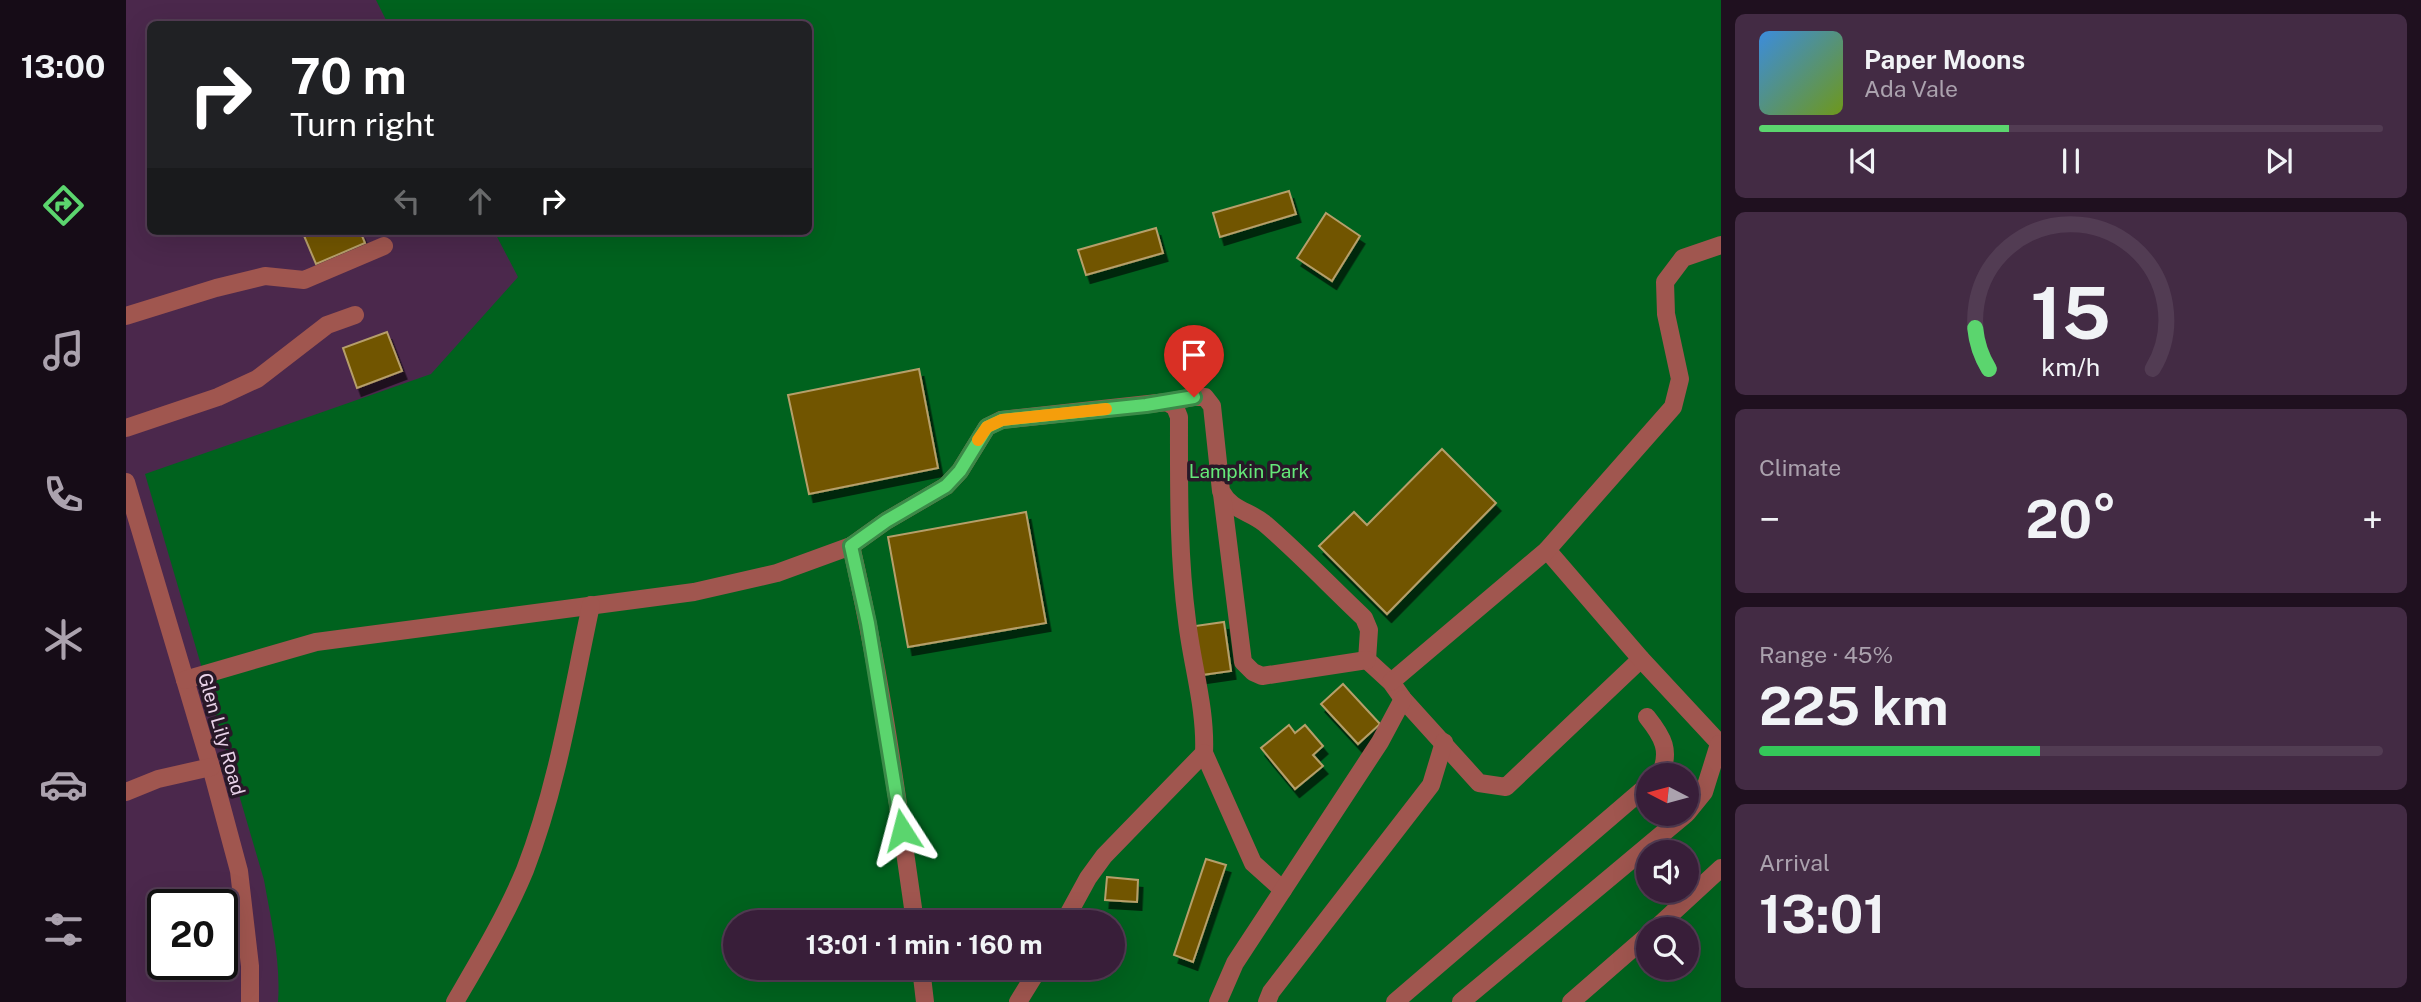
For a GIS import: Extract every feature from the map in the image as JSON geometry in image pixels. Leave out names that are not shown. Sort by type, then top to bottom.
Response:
[{"type":"street","points":[[1391,682],[1547,550],[1673,407],[1681,379],[1666,314],[1665,282],[1683,258],[1721,245]]},
{"type":"street","points":[[126,316],[265,276],[304,280],[384,246]]},
{"type":"street","points":[[126,428],[218,397],[257,379],[327,326],[355,315]]},
{"type":"street","points":[[185,680],[316,642],[694,592],[777,573],[851,546],[886,521],[946,486],[960,471],[987,427],[1002,420],[1194,397],[1205,397],[1212,406],[1243,662],[1253,672],[1262,676],[1367,660]]},
{"type":"street","points":[[1167,402],[1175,407],[1179,417],[1184,585],[1205,736],[1204,753],[1253,863],[1283,890]]},
{"type":"street","name":"Glen Lily Road","points":[[126,482],[211,767],[241,883],[250,966],[250,1002]]},
{"type":"street","points":[[1222,491],[1233,506],[1261,521],[1364,618],[1370,630],[1367,660]]},
{"type":"street","points":[[851,546],[884,712],[913,910]]},
{"type":"street","points":[[1547,550],[1641,659],[1720,744],[1704,792],[1699,798]]},
{"type":"street","points":[[455,1002],[509,903],[537,835],[591,606]]},
{"type":"street","points":[[1367,660],[1391,682],[1403,699],[1479,783],[1506,787],[1641,659]]},
{"type":"street","points":[[1218,1002],[1235,963],[1380,742],[1403,699]]},
{"type":"street","points":[[1647,717],[1657,729],[1667,757],[1665,763]]},
{"type":"street","points":[[1267,1002],[1271,992],[1431,785],[1444,742]]},
{"type":"street","points":[[1071,910],[1104,856],[1204,753]]},
{"type":"street","points":[[126,792],[158,779],[211,767]]},
{"type":"street","points":[[1395,1002],[1636,795]]},
{"type":"street","points":[[1461,1002],[1671,826]]},
{"type":"street","points":[[1668,917],[1721,868]]},
{"type":"street","points":[[1571,1002],[1636,945]]},
{"type":"street","points":[[922,980],[925,1002]]},
{"type":"street","points":[[1018,1002],[1032,980]]},
{"type":"green space","name":"Lampkin Park","points":[[376,0],[1721,0],[1721,1002],[278,1002],[277,956],[264,880],[145,474],[431,374],[518,277],[496,235],[812,235],[812,21],[386,21]]},
{"type":"building","points":[[1289,191],[1296,214],[1220,237],[1213,213]]},
{"type":"building","points":[[1326,213],[1360,236],[1332,281],[1297,258]]},
{"type":"building","points":[[1156,228],[1163,253],[1086,275],[1078,250]]},
{"type":"building","points":[[304,235],[362,235],[365,243],[316,264]]},
{"type":"building","points":[[387,332],[402,371],[357,388],[343,348]]},
{"type":"building","points":[[919,369],[938,468],[809,494],[788,395]]},
{"type":"building","points":[[1442,449],[1496,503],[1387,614],[1319,546],[1354,512],[1367,525]]},
{"type":"building","points":[[1026,512],[1046,623],[908,647],[888,537]]},
{"type":"building","points":[[1224,622],[1231,671],[1202,675],[1195,626]]},
{"type":"building","points":[[1343,684],[1380,724],[1358,744],[1321,704]]},
{"type":"building","points":[[1289,725],[1295,733],[1305,725],[1323,746],[1313,755],[1323,766],[1295,789],[1261,748]]},
{"type":"building","points":[[1206,859],[1226,865],[1193,962],[1174,955]]},
{"type":"building","points":[[1107,877],[1138,880],[1137,902],[1105,900]]},
{"type":"slow traffic","points":[[978,440],[987,427],[1002,420],[1106,409]]},
{"type":"route","points":[[902,830],[884,712],[851,546],[886,521],[946,486],[960,471],[987,427],[1002,420],[1146,405],[1194,397]]}]
